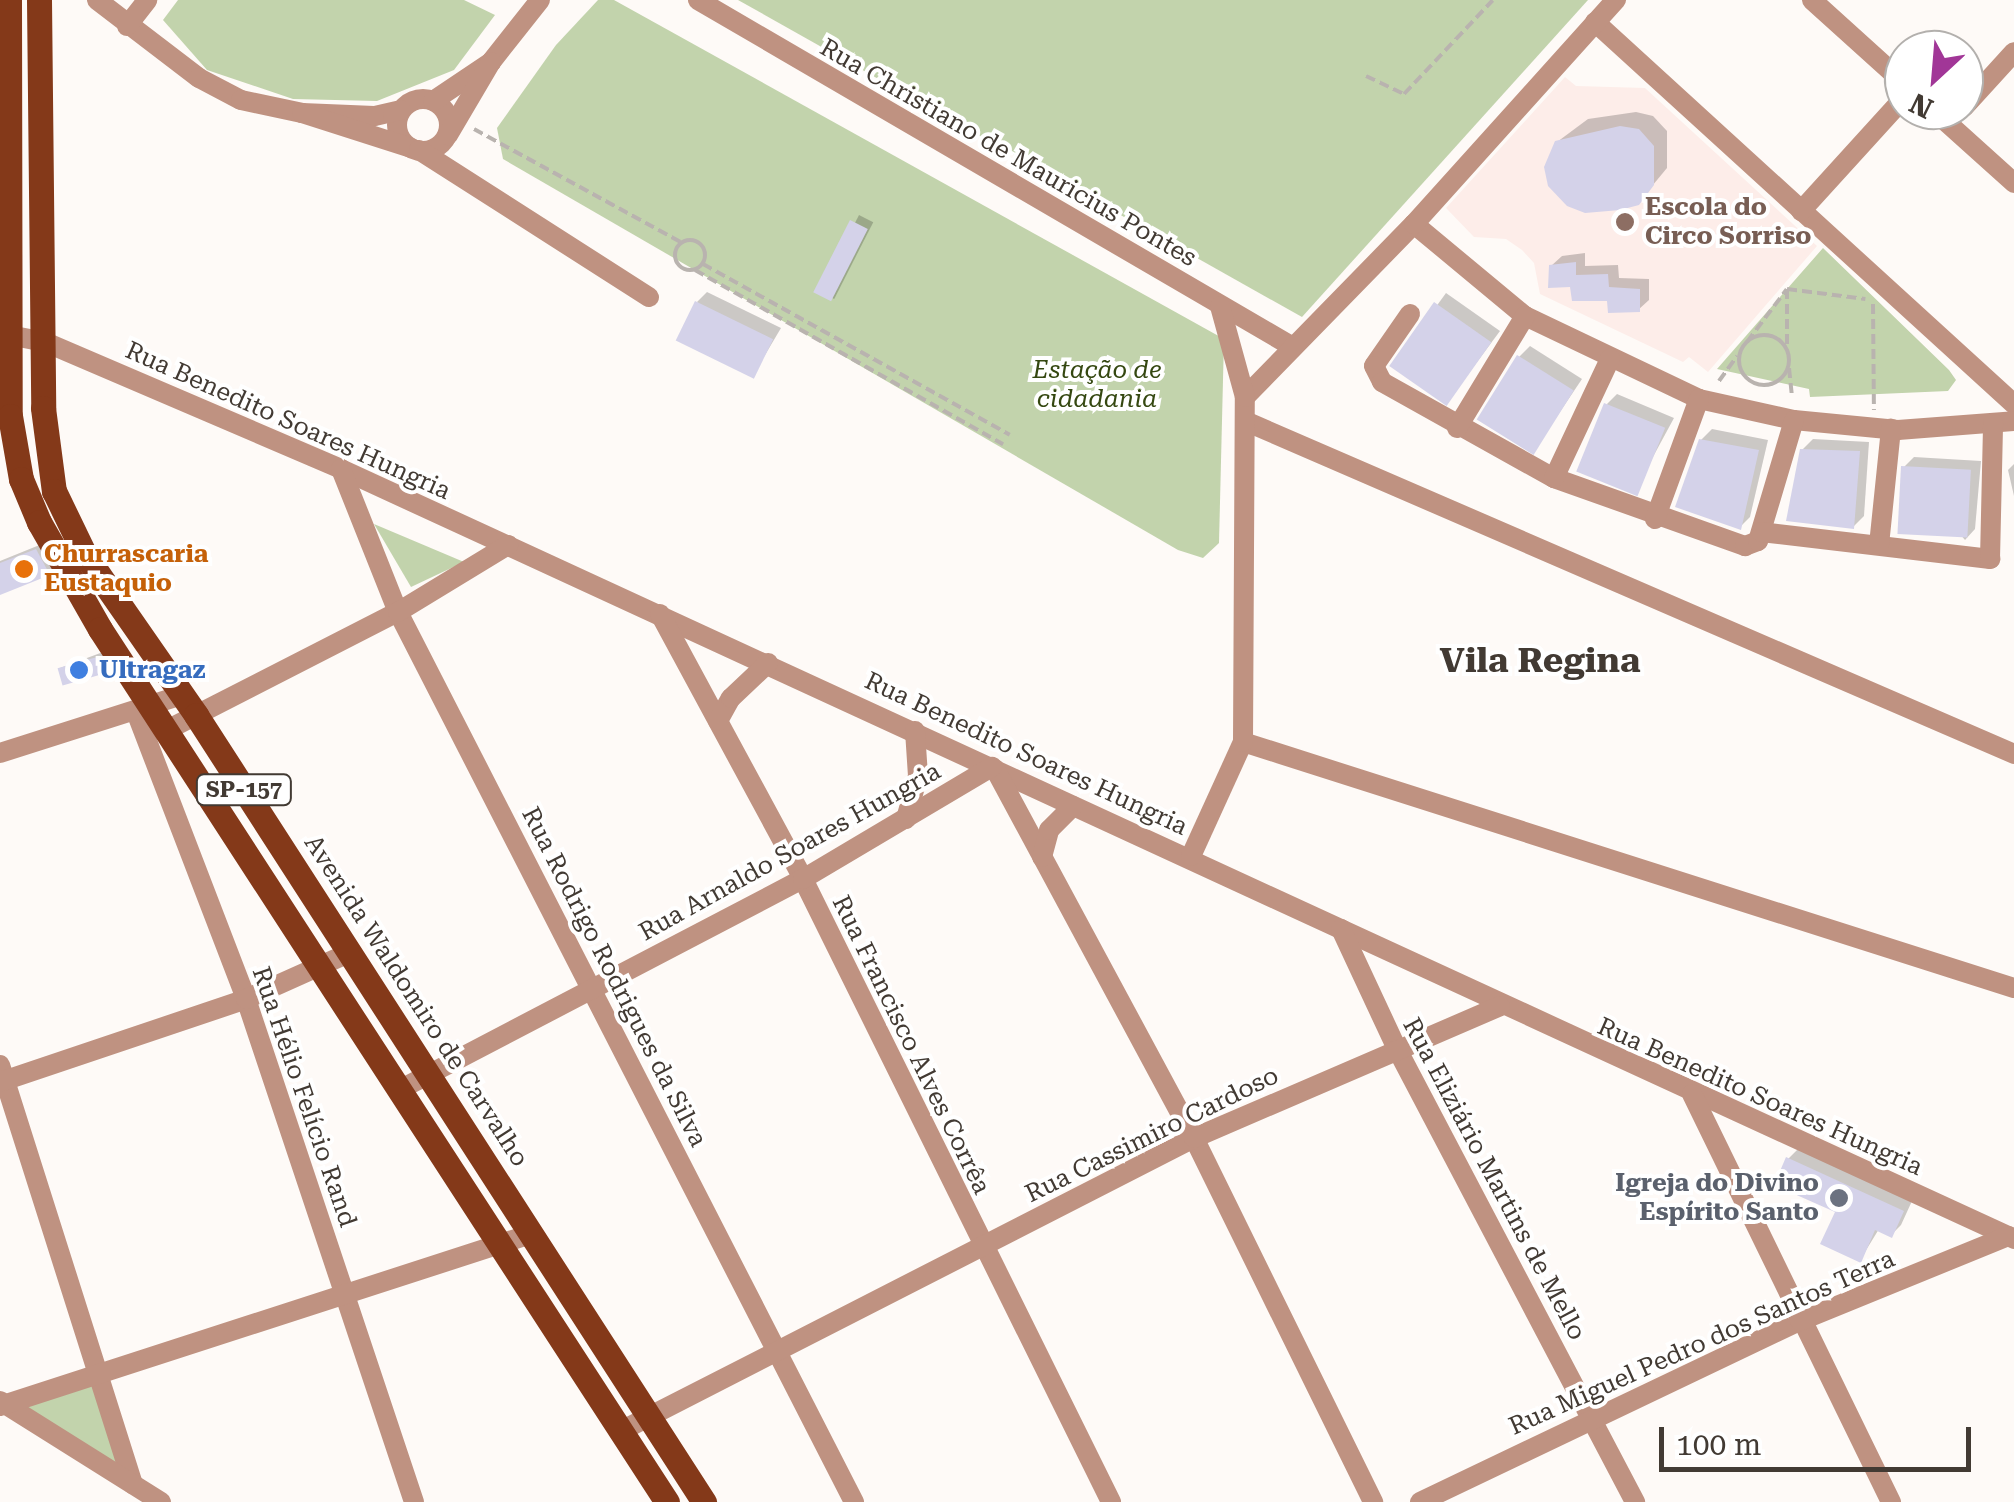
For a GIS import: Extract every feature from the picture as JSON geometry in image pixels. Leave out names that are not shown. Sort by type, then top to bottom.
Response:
[{"type":"main road","name":"SP-157","points":[[9,0],[3,82],[9,335],[5,418],[21,479],[40,522],[143,710],[165,731],[667,1502]]},
{"type":"main road","name":"Avenida Waldomiro de Carvalho","points":[[40,0],[45,342],[42,408],[54,491],[85,555],[189,705],[704,1502]]},
{"type":"street","points":[[97,0],[127,26],[241,100],[302,114],[415,149],[649,297]]},
{"type":"street","points":[[127,26],[147,0]]},
{"type":"street","points":[[415,149],[452,128],[491,62],[540,0]]},
{"type":"street","name":"Rua Christiano de Mauricius Pontes","points":[[698,0],[1293,346]]},
{"type":"street","points":[[1245,397],[1414,224],[1616,0]]},
{"type":"street","points":[[1812,0],[1884,65]]},
{"type":"street","points":[[1596,22],[2014,404]]},
{"type":"street","points":[[1984,82],[2014,52]]},
{"type":"street","points":[[302,114],[401,110],[416,100],[434,101],[491,62]]},
{"type":"street","points":[[3,82],[39,72]]},
{"type":"street","points":[[434,101],[446,113],[452,128]]},
{"type":"street","points":[[401,110],[397,128],[415,149]]},
{"type":"street","points":[[1801,211],[1884,120]]},
{"type":"street","points":[[1967,130],[2014,184]]},
{"type":"street","points":[[1414,224],[1525,316],[1702,400],[1794,420],[1883,428],[2004,422],[1990,560],[1761,532]]},
{"type":"street","points":[[1191,856],[1243,742],[1245,397],[1220,306]]},
{"type":"street","points":[[1410,314],[1374,366],[1376,376],[1457,428],[1554,478],[1656,518],[1745,546],[1752,546],[1761,532],[1794,420]]},
{"type":"street","points":[[1457,428],[1525,316]]},
{"type":"street","name":"Rua Benedito Soares Hungria","points":[[9,335],[45,342],[341,469],[1191,856],[1500,1006],[2011,1238]]},
{"type":"street","points":[[1554,478],[1610,359]]},
{"type":"street","points":[[1656,518],[1702,400]]},
{"type":"street","points":[[5,418],[42,408]]},
{"type":"street","points":[[1245,421],[2014,754]]},
{"type":"street","points":[[1879,545],[1883,428]]},
{"type":"street","name":"Rua Rodrigo Rodrigues da Silva","points":[[341,469],[398,612],[778,1347],[854,1502]]},
{"type":"street","points":[[0,752],[143,710],[189,705],[398,612],[508,545]]},
{"type":"street","name":"Rua Francisco Alves Corrêa","points":[[660,614],[803,879],[980,1246],[1111,1502]]},
{"type":"street","points":[[718,721],[730,698],[768,663]]},
{"type":"street","points":[[165,731],[189,705]]},
{"type":"street","name":"Rua Hélio Felício Rand","points":[[143,710],[246,999],[414,1502]]},
{"type":"street","points":[[906,820],[918,776],[915,731]]},
{"type":"street","points":[[1243,742],[2014,988]]},
{"type":"street","points":[[993,768],[1194,1138],[1372,1502]]},
{"type":"street","name":"Rua Arnaldo Soares Hungria","points":[[399,1090],[803,879],[993,768]]},
{"type":"street","points":[[1042,857],[1049,830],[1074,806]]},
{"type":"street","name":"Rua Eliziário Martins de Mello","points":[[1341,929],[1397,1049],[1635,1502]]},
{"type":"street","points":[[133,1484],[2,1076],[246,999],[349,953]]},
{"type":"street","name":"Rua Cassimiro Cardoso","points":[[619,1432],[778,1347],[1194,1138],[1500,1006]]},
{"type":"street","points":[[1692,1094],[1891,1502]]},
{"type":"street","points":[[2,1404],[530,1234]]},
{"type":"street","name":"Rua Miguel Pedro dos Santos Terra","points":[[1420,1502],[1800,1321],[2011,1238]]},
{"type":"street","points":[[2,1404],[162,1502]]},
{"type":"path","points":[[1366,76],[1404,94],[1492,0]]},
{"type":"path","points":[[452,128],[680,242],[699,242],[703,264]]},
{"type":"path","points":[[680,242],[676,262],[1003,444]]},
{"type":"path","points":[[695,270],[703,264]]},
{"type":"path","points":[[703,264],[1010,435]]},
{"type":"path","points":[[1787,288],[1905,304]]},
{"type":"path","points":[[1702,400],[1787,288]]},
{"type":"path","points":[[1787,288],[1787,352],[1794,420]]},
{"type":"path","points":[[1872,300],[1883,428]]},
{"type":"path","points":[[1747,342],[1773,337],[1787,352]]},
{"type":"path","points":[[1740,352],[1740,369],[1758,385],[1775,383],[1789,364]]},
{"type":"shaded area","name":"Escola do Circo Sorriso","points":[[1565,77],[1576,86],[1645,88],[1817,246],[1708,372],[1689,357],[1683,362],[1540,294],[1534,263],[1522,250],[1506,239],[1474,237],[1446,208]]},
{"type":"green space","points":[[178,0],[464,0],[495,15],[454,70],[377,101],[293,99],[207,70],[163,20]]},
{"type":"green space","name":"Estação de cidadania","points":[[598,0],[614,0],[1224,339],[1219,543],[1203,558],[1178,550],[503,159],[497,128],[556,45]]},
{"type":"green space","points":[[738,0],[1588,0],[1302,317]]},
{"type":"green space","points":[[1823,248],[1949,370],[1956,380],[1948,391],[1810,397],[1809,389],[1717,369]]},
{"type":"green space","points":[[374,524],[464,562],[411,587]]},
{"type":"green space","points":[[97,1377],[127,1474],[15,1406]]},
{"type":"building","points":[[1620,126],[1639,129],[1654,146],[1654,185],[1639,205],[1620,210],[1585,213],[1567,206],[1548,186],[1544,167],[1555,141]]},
{"type":"building","points":[[850,220],[868,229],[831,301],[813,292]]},
{"type":"building","points":[[1576,262],[1576,275],[1608,274],[1609,287],[1640,289],[1640,312],[1608,313],[1607,301],[1572,301],[1570,287],[1548,288],[1549,265]]},
{"type":"building","points":[[695,301],[773,339],[754,379],[676,341]]},
{"type":"building","points":[[1434,302],[1491,342],[1447,406],[1389,366]]},
{"type":"building","points":[[1517,355],[1574,391],[1534,455],[1477,419]]},
{"type":"building","points":[[1604,403],[1665,428],[1637,496],[1576,472]]},
{"type":"building","points":[[1699,439],[1759,450],[1741,530],[1675,507]]},
{"type":"building","points":[[1800,449],[1860,451],[1854,529],[1786,521]]},
{"type":"building","points":[[1901,466],[1971,470],[1967,538],[1897,534]]},
{"type":"building","name":"Churrascaria Eustaquio","points":[[36,549],[50,575],[0,595],[0,563]]},
{"type":"building","name":"Ultragaz","points":[[97,657],[102,674],[63,686],[58,668]]},
{"type":"building","name":"Igreja do Divino Espírito Santo","points":[[1786,1157],[1904,1211],[1892,1238],[1875,1230],[1861,1263],[1820,1244],[1835,1212],[1774,1185]]},
{"type":"place","name":"Escola do Circo Sorriso","points":[[1625,222]]},
{"type":"place","name":"Churrascaria Eustaquio","points":[[24,569]]},
{"type":"place","name":"Ultragaz","points":[[79,670]]},
{"type":"place","name":"Igreja do Divino Espírito Santo","points":[[1839,1198]]},
{"type":"district","name":"Vila Regina","points":[[1540,661]]}]
